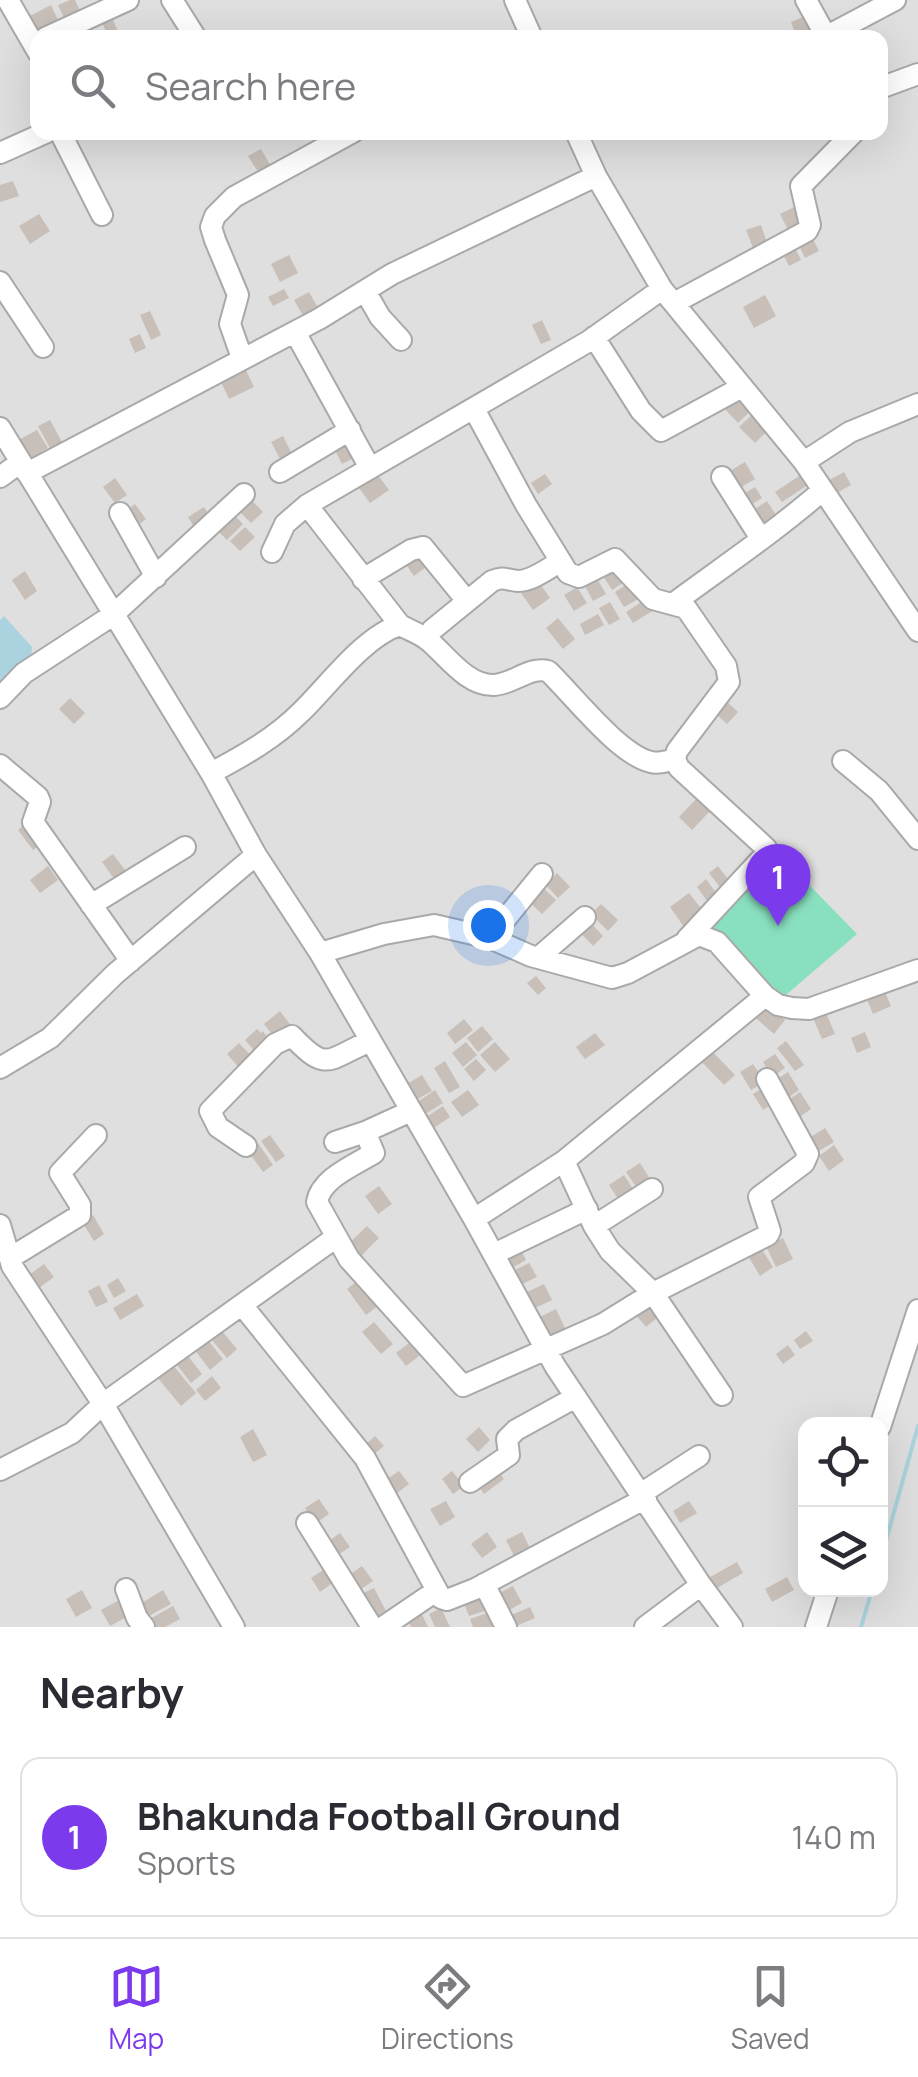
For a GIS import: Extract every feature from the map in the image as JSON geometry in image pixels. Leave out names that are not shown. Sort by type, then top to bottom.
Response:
[{"type":"street","points":[[8,0],[30,32]]},
{"type":"street","points":[[67,30],[128,0]]},
{"type":"street","points":[[172,0],[191,30]]},
{"type":"street","points":[[515,0],[528,30]]},
{"type":"street","points":[[806,0],[823,30]]},
{"type":"street","points":[[840,30],[894,0]]},
{"type":"street","points":[[888,85],[918,74]]},
{"type":"street","points":[[0,153],[30,140]]},
{"type":"street","points":[[64,140],[102,215]]},
{"type":"street","points":[[242,358],[230,324],[238,295],[215,240],[211,226],[215,216],[234,197],[338,140]]},
{"type":"street","points":[[580,140],[596,176],[668,296],[804,462],[918,631]]},
{"type":"street","points":[[272,552],[285,524],[307,505],[668,296],[807,231],[810,225],[801,186],[846,140]]},
{"type":"street","points":[[0,477],[296,332],[392,274],[596,176]]},
{"type":"street","points":[[0,282],[8,309],[44,347]]},
{"type":"street","points":[[365,291],[380,318],[401,340]]},
{"type":"street","points":[[296,332],[370,468]]},
{"type":"street","points":[[594,337],[641,411],[661,431],[742,386]]},
{"type":"street","points":[[804,462],[850,432],[918,404]]},
{"type":"street","points":[[474,409],[560,562],[574,578],[616,559],[654,598],[686,608],[726,666],[729,682],[677,751],[676,759],[686,775],[766,848],[766,854],[687,939]]},
{"type":"street","points":[[0,428],[211,773],[256,855],[320,953],[474,1218],[545,1350],[732,1627]]},
{"type":"street","points":[[280,472],[350,430]]},
{"type":"street","points":[[722,478],[760,537]]},
{"type":"street","points":[[674,603],[760,537],[790,519],[823,490]]},
{"type":"street","points":[[0,698],[24,672],[113,615],[244,494]]},
{"type":"street","points":[[307,505],[400,625],[428,639],[455,667],[481,682],[507,682],[534,670],[548,671],[634,754],[657,763],[676,759]]},
{"type":"street","points":[[120,513],[156,577]]},
{"type":"street","points":[[364,579],[410,550],[423,547],[467,601]]},
{"type":"street","points":[[428,639],[432,630],[492,581],[502,576],[520,581],[560,562]]},
{"type":"street","points":[[211,773],[251,752],[299,714],[382,634],[400,625]]},
{"type":"street","points":[[843,761],[879,791],[918,839]]},
{"type":"street","points":[[0,765],[38,797],[34,822],[130,961]]},
{"type":"street","points":[[91,906],[186,847]]},
{"type":"street","points":[[0,1068],[50,1038],[130,961],[256,855]]},
{"type":"street","points":[[490,938],[542,874]]},
{"type":"street","points":[[539,957],[584,916]]},
{"type":"street","points":[[320,953],[421,925],[459,928],[612,978],[699,935],[717,942],[765,996],[778,1005],[808,1010],[918,970]]},
{"type":"street","points":[[474,1218],[564,1160],[765,996]]},
{"type":"street","points":[[246,1146],[218,1127],[210,1111],[276,1044],[292,1036],[312,1058],[324,1061],[370,1041]]},
{"type":"street","points":[[365,1132],[374,1153],[328,1182],[317,1202],[349,1258],[463,1386],[602,1324],[770,1231],[759,1197],[804,1162],[808,1154],[767,1079]]},
{"type":"street","points":[[335,1142],[411,1111]]},
{"type":"street","points":[[7,1266],[80,1215],[80,1205],[60,1173],[96,1135]]},
{"type":"street","points":[[564,1160],[610,1250],[653,1293],[722,1395]]},
{"type":"street","points":[[494,1254],[652,1189]]},
{"type":"street","points":[[0,1226],[7,1266],[102,1404],[234,1627]]},
{"type":"street","points":[[0,1470],[72,1434],[102,1404],[335,1238]]},
{"type":"street","points":[[242,1305],[365,1458],[436,1591],[447,1600],[484,1584],[644,1496],[699,1456]]},
{"type":"street","points":[[883,1417],[918,1310]]},
{"type":"street","points":[[470,1482],[509,1454],[508,1439],[516,1430],[576,1397]]},
{"type":"street","points":[[307,1523],[372,1627]]},
{"type":"street","points":[[484,1584],[506,1627]]},
{"type":"street","points":[[645,1627],[701,1586]]},
{"type":"street","points":[[126,1589],[133,1624]]},
{"type":"street","points":[[383,1627],[436,1591]]},
{"type":"street","points":[[816,1627],[826,1597]]},
{"type":"shaded area","points":[[0,0],[918,0],[918,1627],[0,1627]]},
{"type":"green space","points":[[782,857],[857,934],[780,1000],[713,947],[708,923]]},
{"type":"water","points":[[4,616],[32,647],[30,670],[0,684],[0,620]]},
{"type":"building","points":[[75,0],[82,15],[66,22],[58,5]]},
{"type":"building","points":[[51,5],[59,22],[34,30],[28,17]]},
{"type":"building","points":[[110,13],[117,30],[105,30],[100,18]]},
{"type":"building","points":[[810,14],[816,30],[794,30],[791,22]]},
{"type":"building","points":[[261,149],[272,168],[260,175],[248,156]]},
{"type":"building","points":[[13,181],[19,196],[0,202],[0,185]]},
{"type":"building","points":[[798,205],[808,226],[790,234],[780,214]]},
{"type":"building","points":[[39,214],[50,231],[30,244],[19,226]]},
{"type":"building","points":[[761,225],[769,248],[755,253],[746,230]]},
{"type":"building","points":[[811,235],[819,251],[805,258],[797,241]]},
{"type":"building","points":[[792,242],[801,260],[789,266],[780,248]]},
{"type":"building","points":[[289,255],[298,273],[280,282],[271,264]]},
{"type":"building","points":[[284,289],[289,298],[273,306],[268,297]]},
{"type":"building","points":[[309,292],[321,313],[306,321],[294,300]]},
{"type":"building","points":[[765,295],[776,316],[754,328],[743,307]]},
{"type":"building","points":[[150,311],[161,335],[151,340],[140,315]]},
{"type":"building","points":[[542,320],[551,340],[541,344],[532,325]]},
{"type":"building","points":[[140,334],[146,348],[135,353],[129,339]]},
{"type":"building","points":[[244,366],[254,387],[229,399],[219,378]]},
{"type":"building","points":[[739,390],[755,407],[738,423],[722,406]]},
{"type":"building","points":[[756,411],[771,427],[755,443],[739,427]]},
{"type":"building","points":[[50,420],[62,442],[50,448],[38,426]]},
{"type":"building","points":[[37,430],[48,448],[26,461],[15,442]]},
{"type":"building","points":[[283,436],[295,460],[284,466],[271,442]]},
{"type":"building","points":[[348,438],[358,456],[342,464],[333,446]]},
{"type":"building","points":[[745,462],[755,479],[738,489],[728,472]]},
{"type":"building","points":[[844,472],[851,485],[835,494],[828,481]]},
{"type":"building","points":[[545,474],[552,484],[538,494],[531,483]]},
{"type":"building","points":[[802,474],[809,484],[782,502],[775,492]]},
{"type":"building","points":[[378,475],[389,490],[370,503],[359,488]]},
{"type":"building","points":[[115,478],[127,495],[115,503],[103,487]]},
{"type":"building","points":[[755,487],[762,498],[749,506],[742,495]]},
{"type":"building","points":[[248,496],[263,512],[251,523],[236,508]]},
{"type":"building","points":[[767,501],[781,523],[766,532],[752,511]]},
{"type":"building","points":[[135,504],[146,519],[136,527],[125,512]]},
{"type":"building","points":[[204,507],[212,520],[196,530],[188,517]]},
{"type":"building","points":[[232,513],[243,524],[227,540],[216,529]]},
{"type":"building","points":[[245,527],[255,537],[240,551],[230,541]]},
{"type":"building","points":[[420,550],[430,564],[414,576],[404,562]]},
{"type":"building","points":[[616,563],[627,580],[612,590],[601,573]]},
{"type":"building","points":[[25,571],[37,591],[25,600],[12,580]]},
{"type":"building","points":[[596,577],[606,594],[593,601],[584,584]]},
{"type":"building","points":[[538,581],[550,598],[533,610],[521,593]]},
{"type":"building","points":[[632,581],[642,597],[624,607],[615,592]]},
{"type":"building","points":[[577,587],[587,603],[574,611],[564,595]]},
{"type":"building","points":[[649,597],[657,608],[633,623],[626,612]]},
{"type":"building","points":[[610,602],[620,619],[609,625],[599,608]]},
{"type":"building","points":[[598,614],[604,625],[585,635],[580,624]]},
{"type":"building","points":[[558,618],[575,639],[563,649],[546,628]]},
{"type":"building","points":[[70,698],[85,713],[74,724],[59,709]]},
{"type":"building","points":[[726,701],[738,712],[727,724],[715,713]]},
{"type":"building","points":[[698,797],[711,810],[692,830],[679,817]]},
{"type":"building","points":[[26,823],[42,844],[33,850],[18,830]]},
{"type":"building","points":[[113,854],[129,875],[118,884],[102,862]]},
{"type":"building","points":[[48,866],[58,880],[40,893],[30,880]]},
{"type":"building","points":[[718,866],[731,883],[722,890],[709,873]]},
{"type":"building","points":[[557,873],[570,887],[558,898],[546,885]]},
{"type":"building","points":[[706,879],[719,897],[709,904],[697,887]]},
{"type":"building","points":[[540,885],[556,900],[542,914],[526,899]]},
{"type":"building","points":[[689,893],[704,912],[684,927],[670,907]]},
{"type":"building","points":[[601,904],[618,920],[608,931],[591,914]]},
{"type":"building","points":[[588,920],[603,936],[593,946],[578,930]]},
{"type":"building","points":[[536,976],[546,988],[538,995],[527,983]]},
{"type":"building","points":[[885,992],[891,1006],[873,1014],[867,999]]},
{"type":"building","points":[[762,1000],[785,1020],[774,1034],[751,1014]]},
{"type":"building","points":[[280,1011],[292,1027],[276,1039],[264,1024]]},
{"type":"building","points":[[826,1013],[835,1034],[822,1039],[813,1018]]},
{"type":"building","points":[[464,1019],[473,1030],[455,1044],[447,1033]]},
{"type":"building","points":[[482,1026],[493,1039],[478,1052],[467,1038]]},
{"type":"building","points":[[257,1029],[263,1031],[271,1044],[258,1055],[245,1040]]},
{"type":"building","points":[[865,1032],[871,1047],[857,1053],[851,1038]]},
{"type":"building","points":[[595,1033],[605,1045],[585,1059],[576,1047]]},
{"type":"building","points":[[786,1041],[804,1065],[795,1071],[777,1048]]},
{"type":"building","points":[[466,1042],[477,1055],[463,1067],[452,1053]]},
{"type":"building","points":[[495,1042],[510,1059],[495,1072],[480,1055]]},
{"type":"building","points":[[239,1043],[255,1060],[242,1071],[227,1054]]},
{"type":"building","points":[[709,1048],[735,1075],[724,1085],[698,1058]]},
{"type":"building","points":[[775,1054],[785,1068],[772,1077],[763,1062]]},
{"type":"building","points":[[476,1059],[486,1070],[474,1081],[464,1069]]},
{"type":"building","points":[[445,1061],[460,1087],[449,1093],[434,1068]]},
{"type":"building","points":[[753,1064],[765,1082],[751,1090],[740,1072]]},
{"type":"building","points":[[788,1072],[799,1090],[786,1099],[774,1081]]},
{"type":"building","points":[[422,1075],[432,1091],[414,1101],[405,1085]]},
{"type":"building","points":[[767,1085],[777,1101],[763,1110],[753,1094]]},
{"type":"building","points":[[435,1090],[443,1103],[424,1115],[416,1103]]},
{"type":"building","points":[[468,1090],[479,1105],[462,1117],[451,1102]]},
{"type":"building","points":[[800,1092],[811,1109],[798,1118],[787,1101]]},
{"type":"building","points":[[443,1106],[450,1117],[434,1128],[426,1117]]},
{"type":"building","points":[[825,1128],[834,1142],[817,1152],[809,1138]]},
{"type":"building","points":[[270,1135],[285,1156],[276,1162],[261,1141]]},
{"type":"building","points":[[258,1143],[273,1165],[263,1172],[248,1151]]},
{"type":"building","points":[[834,1145],[844,1160],[829,1171],[819,1156]]},
{"type":"building","points":[[640,1163],[652,1182],[639,1191],[626,1172]]},
{"type":"building","points":[[624,1175],[637,1195],[622,1205],[609,1185]]},
{"type":"building","points":[[379,1186],[392,1204],[378,1214],[365,1196]]},
{"type":"building","points":[[93,1215],[104,1234],[94,1241],[82,1222]]},
{"type":"building","points":[[367,1226],[379,1238],[356,1261],[343,1249]]},
{"type":"building","points":[[783,1238],[793,1259],[776,1267],[766,1246]]},
{"type":"building","points":[[519,1246],[526,1260],[512,1268],[504,1253]]},
{"type":"building","points":[[761,1248],[773,1267],[760,1276],[748,1256]]},
{"type":"building","points":[[529,1263],[537,1277],[520,1285],[513,1271]]},
{"type":"building","points":[[44,1264],[54,1277],[36,1290],[26,1277]]},
{"type":"building","points":[[362,1277],[382,1303],[366,1315],[347,1289]]},
{"type":"building","points":[[118,1278],[126,1291],[114,1298],[107,1285]]},
{"type":"building","points":[[544,1284],[552,1300],[533,1309],[525,1293]]},
{"type":"building","points":[[99,1285],[108,1302],[96,1307],[88,1291]]},
{"type":"building","points":[[137,1294],[144,1306],[120,1320],[113,1308]]},
{"type":"building","points":[[653,1299],[664,1312],[646,1327],[635,1314]]},
{"type":"building","points":[[556,1309],[567,1332],[549,1341],[538,1318]]},
{"type":"building","points":[[374,1322],[393,1344],[381,1354],[362,1332]]},
{"type":"building","points":[[222,1331],[237,1349],[227,1358],[211,1339]]},
{"type":"building","points":[[806,1331],[813,1341],[800,1349],[794,1340]]},
{"type":"building","points":[[207,1339],[223,1359],[210,1370],[194,1349]]},
{"type":"building","points":[[413,1340],[423,1353],[406,1366],[396,1353]]},
{"type":"building","points":[[788,1345],[795,1355],[783,1364],[776,1354]]},
{"type":"building","points":[[185,1352],[202,1374],[191,1383],[174,1361]]},
{"type":"building","points":[[167,1358],[196,1393],[181,1406],[152,1371]]},
{"type":"building","points":[[212,1376],[221,1388],[205,1401],[196,1390]]},
{"type":"building","points":[[479,1427],[490,1440],[478,1452],[466,1439]]},
{"type":"building","points":[[253,1429],[267,1455],[253,1462],[240,1437]]},
{"type":"building","points":[[375,1436],[384,1446],[373,1455],[365,1445]]},
{"type":"building","points":[[494,1466],[504,1479],[484,1494],[474,1480]]},
{"type":"building","points":[[399,1471],[409,1484],[397,1493],[387,1479]]},
{"type":"building","points":[[452,1471],[464,1486],[453,1494],[442,1479]]},
{"type":"building","points":[[319,1499],[329,1514],[315,1524],[305,1508]]},
{"type":"building","points":[[446,1501],[455,1517],[440,1526],[430,1509]]},
{"type":"building","points":[[689,1501],[697,1513],[680,1523],[673,1511]]},
{"type":"building","points":[[487,1532],[497,1547],[482,1558],[471,1544]]},
{"type":"building","points":[[522,1532],[530,1548],[514,1556],[506,1540]]},
{"type":"building","points":[[340,1533],[350,1547],[335,1557],[326,1543]]},
{"type":"building","points":[[737,1562],[743,1573],[717,1588],[710,1577]]},
{"type":"building","points":[[329,1566],[338,1579],[320,1592],[311,1578]]},
{"type":"building","points":[[362,1566],[373,1581],[358,1591],[348,1576]]},
{"type":"building","points":[[787,1577],[794,1590],[772,1602],[765,1589]]},
{"type":"building","points":[[513,1586],[522,1603],[507,1611],[499,1593]]},
{"type":"building","points":[[374,1588],[386,1611],[373,1618],[361,1594]]},
{"type":"building","points":[[82,1590],[92,1608],[76,1617],[66,1599]]},
{"type":"building","points":[[163,1590],[171,1604],[147,1617],[140,1604]]},
{"type":"building","points":[[485,1593],[491,1609],[469,1616],[463,1601]]},
{"type":"building","points":[[123,1598],[132,1614],[110,1626],[101,1610]]},
{"type":"building","points":[[173,1606],[180,1619],[165,1627],[152,1627],[148,1620]]},
{"type":"building","points":[[530,1607],[535,1618],[514,1627],[509,1616]]},
{"type":"building","points":[[419,1608],[428,1627],[411,1627],[405,1615]]},
{"type":"building","points":[[441,1608],[450,1627],[435,1627],[429,1614]]},
{"type":"building","points":[[493,1611],[495,1627],[473,1627],[470,1619]]},
{"type":"waterway","points":[[888,1533],[918,1426]]},
{"type":"waterway","points":[[861,1627],[870,1597]]},
{"type":"place","name":"Bhakunda Football Ground","points":[[778,926]]}]
